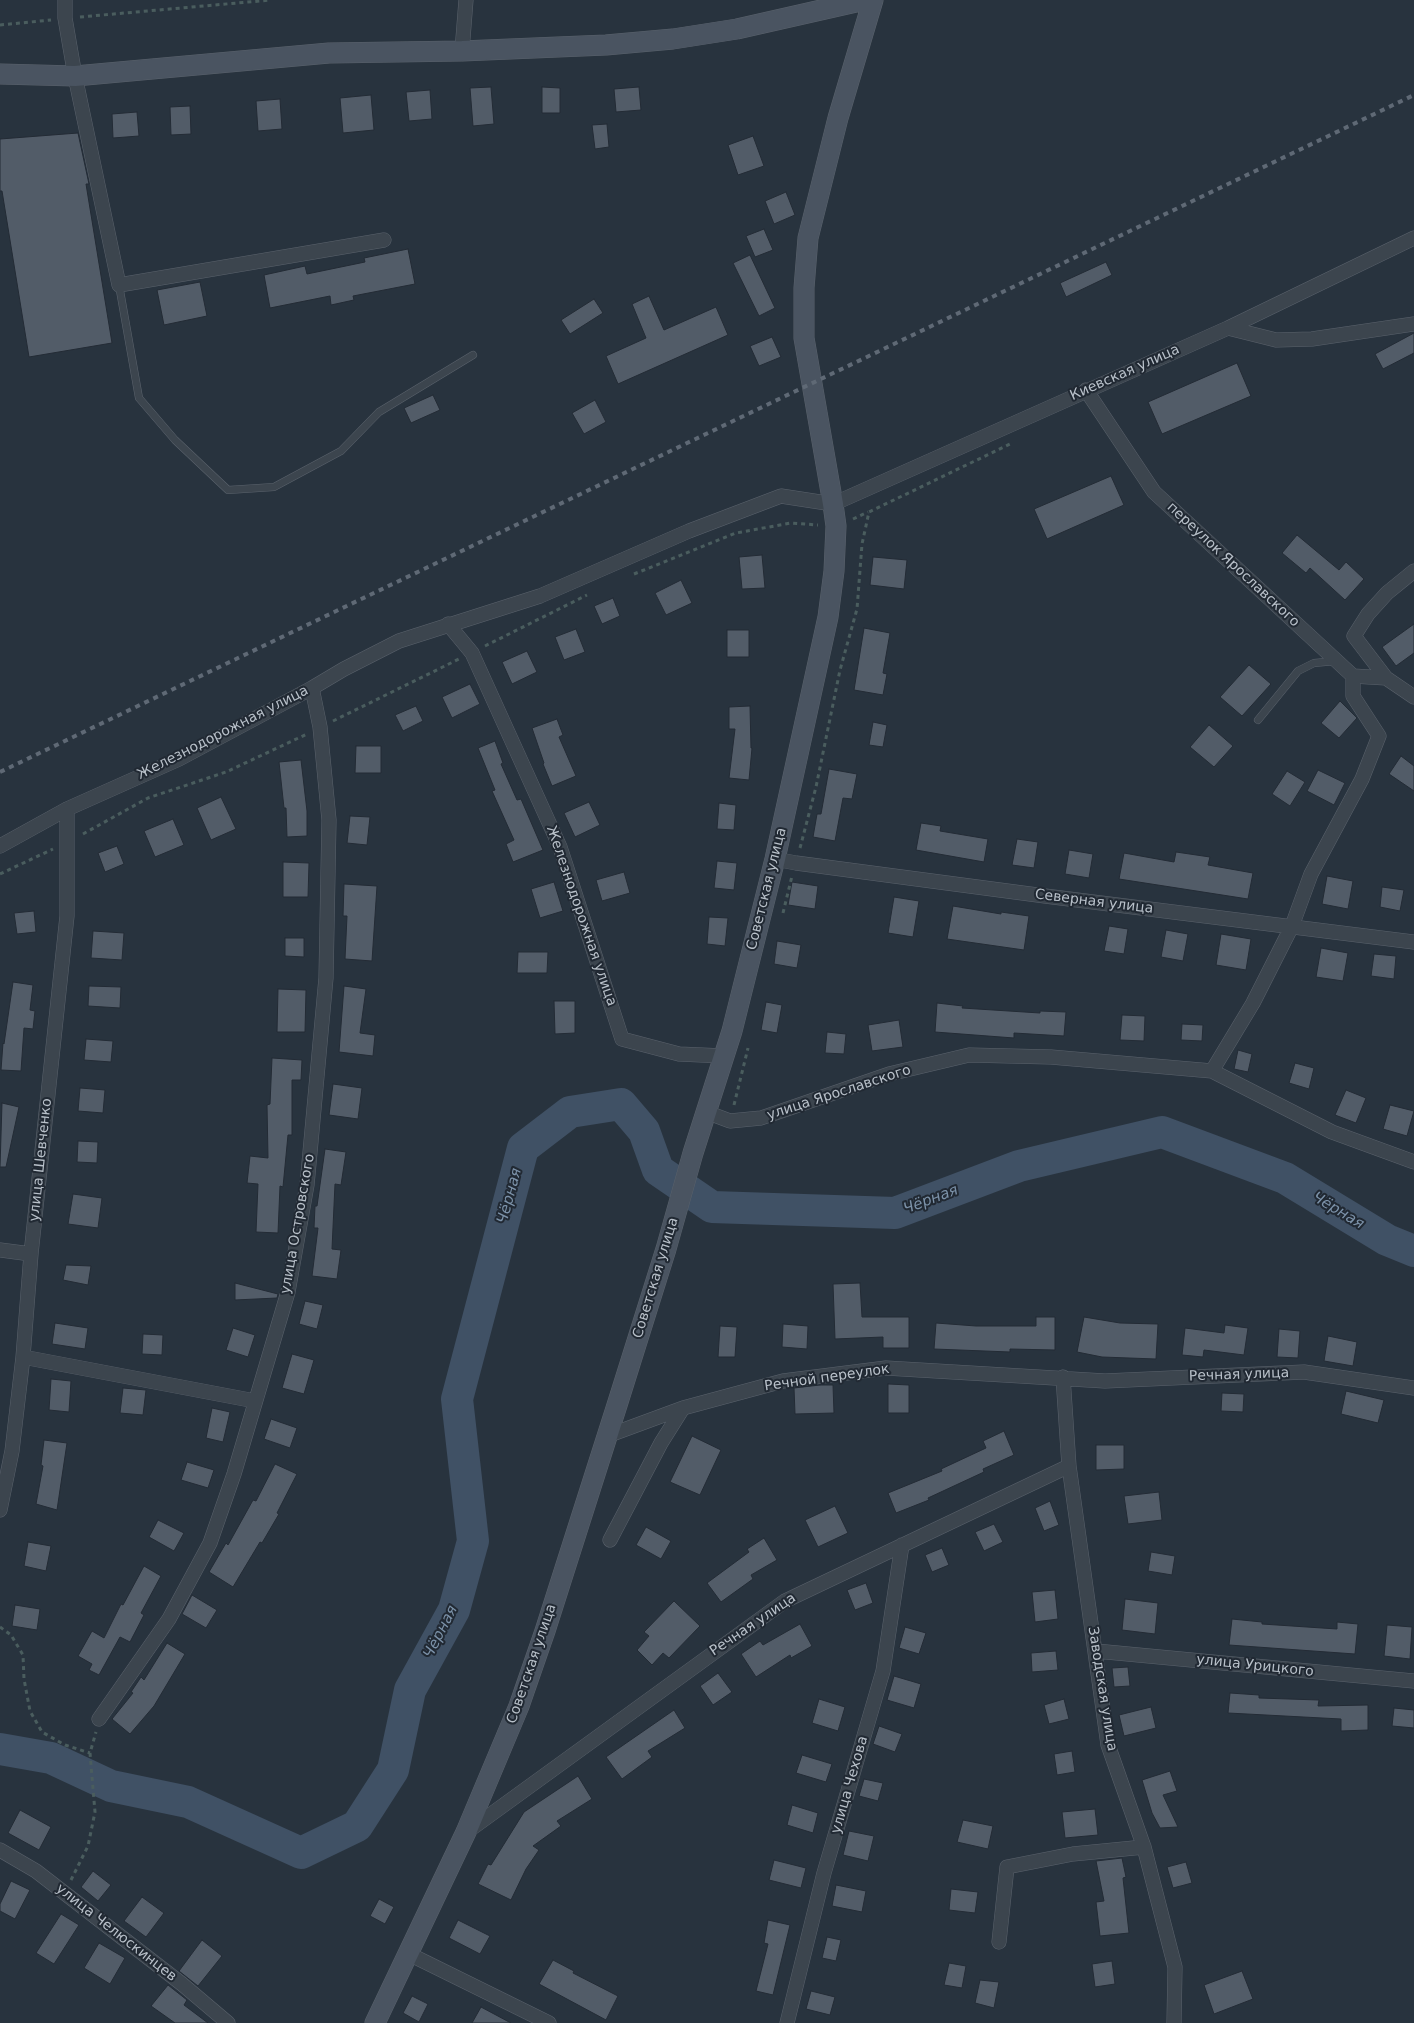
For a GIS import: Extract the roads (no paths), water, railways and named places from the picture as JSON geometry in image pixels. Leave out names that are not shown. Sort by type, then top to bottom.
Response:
[{"type":"main road","points":[[0,74],[75,76],[329,53],[462,51],[606,45],[673,39],[736,29],[865,0]]},
{"type":"main road","name":"Советская улица","points":[[374,2023],[409,1954],[466,1832],[519,1706],[545,1631],[666,1249],[692,1153],[724,1056],[775,859],[828,617],[834,571],[836,526],[804,338],[804,288],[808,238],[838,118],[873,0]]},
{"type":"street","points":[[65,0],[65,18],[75,76],[119,285],[384,240]]},
{"type":"street","points":[[462,51],[466,0]]},
{"type":"street","name":"Киевская улица","points":[[833,504],[1228,328],[1414,238]]},
{"type":"street","points":[[1228,328],[1276,340],[1312,339],[1414,324]]},
{"type":"street","name":"переулок Ярославского","points":[[1086,390],[1154,492],[1353,676]]},
{"type":"street","name":"Железнодорожная улица","points":[[0,846],[67,809],[179,759],[399,641],[540,596],[689,531],[781,496],[833,504]]},
{"type":"street","points":[[1414,571],[1387,593],[1368,614],[1354,636],[1386,678],[1414,697]]},
{"type":"street","name":"Железнодорожная улица","points":[[448,624],[472,652],[560,847],[622,1039],[679,1054],[724,1056]]},
{"type":"street","points":[[1212,1071],[1253,1004],[1292,926],[1311,874],[1362,779],[1380,736],[1353,696],[1353,676],[1386,678]]},
{"type":"street","name":"улица Островского","points":[[99,1719],[168,1619],[210,1542],[234,1474],[288,1292],[308,1175],[326,978],[329,820],[320,727],[312,688]]},
{"type":"street","name":"улица Шевченко","points":[[0,1510],[12,1451],[23,1357],[31,1254],[67,916],[67,809]]},
{"type":"street","name":"Северная улица","points":[[775,859],[1414,942]]},
{"type":"street","name":"улица Ярославского","points":[[706,1112],[730,1121],[761,1118],[889,1074],[969,1056],[1051,1057],[1212,1071],[1332,1132],[1414,1162]]},
{"type":"street","points":[[0,1250],[31,1254]]},
{"type":"street","points":[[23,1357],[255,1401]]},
{"type":"street","name":"Речной переулок","points":[[607,1436],[683,1408],[783,1381],[886,1368],[1064,1377]]},
{"type":"street","name":"Речная улица","points":[[1064,1377],[1105,1380],[1304,1372],[1414,1388]]},
{"type":"street","name":"Заводская улица","points":[[1064,1377],[1069,1466],[1108,1745],[1144,1847],[1175,1967],[1174,2023]]},
{"type":"street","points":[[610,1540],[661,1443],[683,1408]]},
{"type":"street","name":"Речная улица","points":[[466,1832],[785,1601],[1069,1466]]},
{"type":"street","name":"улица Чехова","points":[[786,2023],[824,1874],[883,1671],[902,1545]]},
{"type":"street","name":"улица Урицкого","points":[[1096,1650],[1414,1681]]},
{"type":"street","points":[[999,1942],[1007,1867],[1073,1854],[1144,1847]]},
{"type":"street","name":"улица Челюскинцев","points":[[0,1850],[36,1870],[182,1984],[228,2023]]},
{"type":"street","points":[[409,1954],[549,2023]]},
{"type":"lane","points":[[119,285],[139,398],[176,440],[228,490],[274,487],[342,451],[379,412],[473,355]]},
{"type":"lane","points":[[1258,720],[1298,671],[1314,663],[1337,661]]},
{"type":"waterway","name":"Чёрная","points":[[0,1749],[51,1758],[111,1786],[188,1802],[301,1853],[357,1826],[393,1770],[410,1690],[454,1610],[473,1541],[457,1399],[523,1148],[570,1112],[621,1104],[644,1131],[658,1170],[712,1207],[895,1213],[1019,1166],[1162,1132],[1285,1178],[1387,1240],[1414,1251]]},
{"type":"railway","points":[[0,772],[1414,95]]}]
